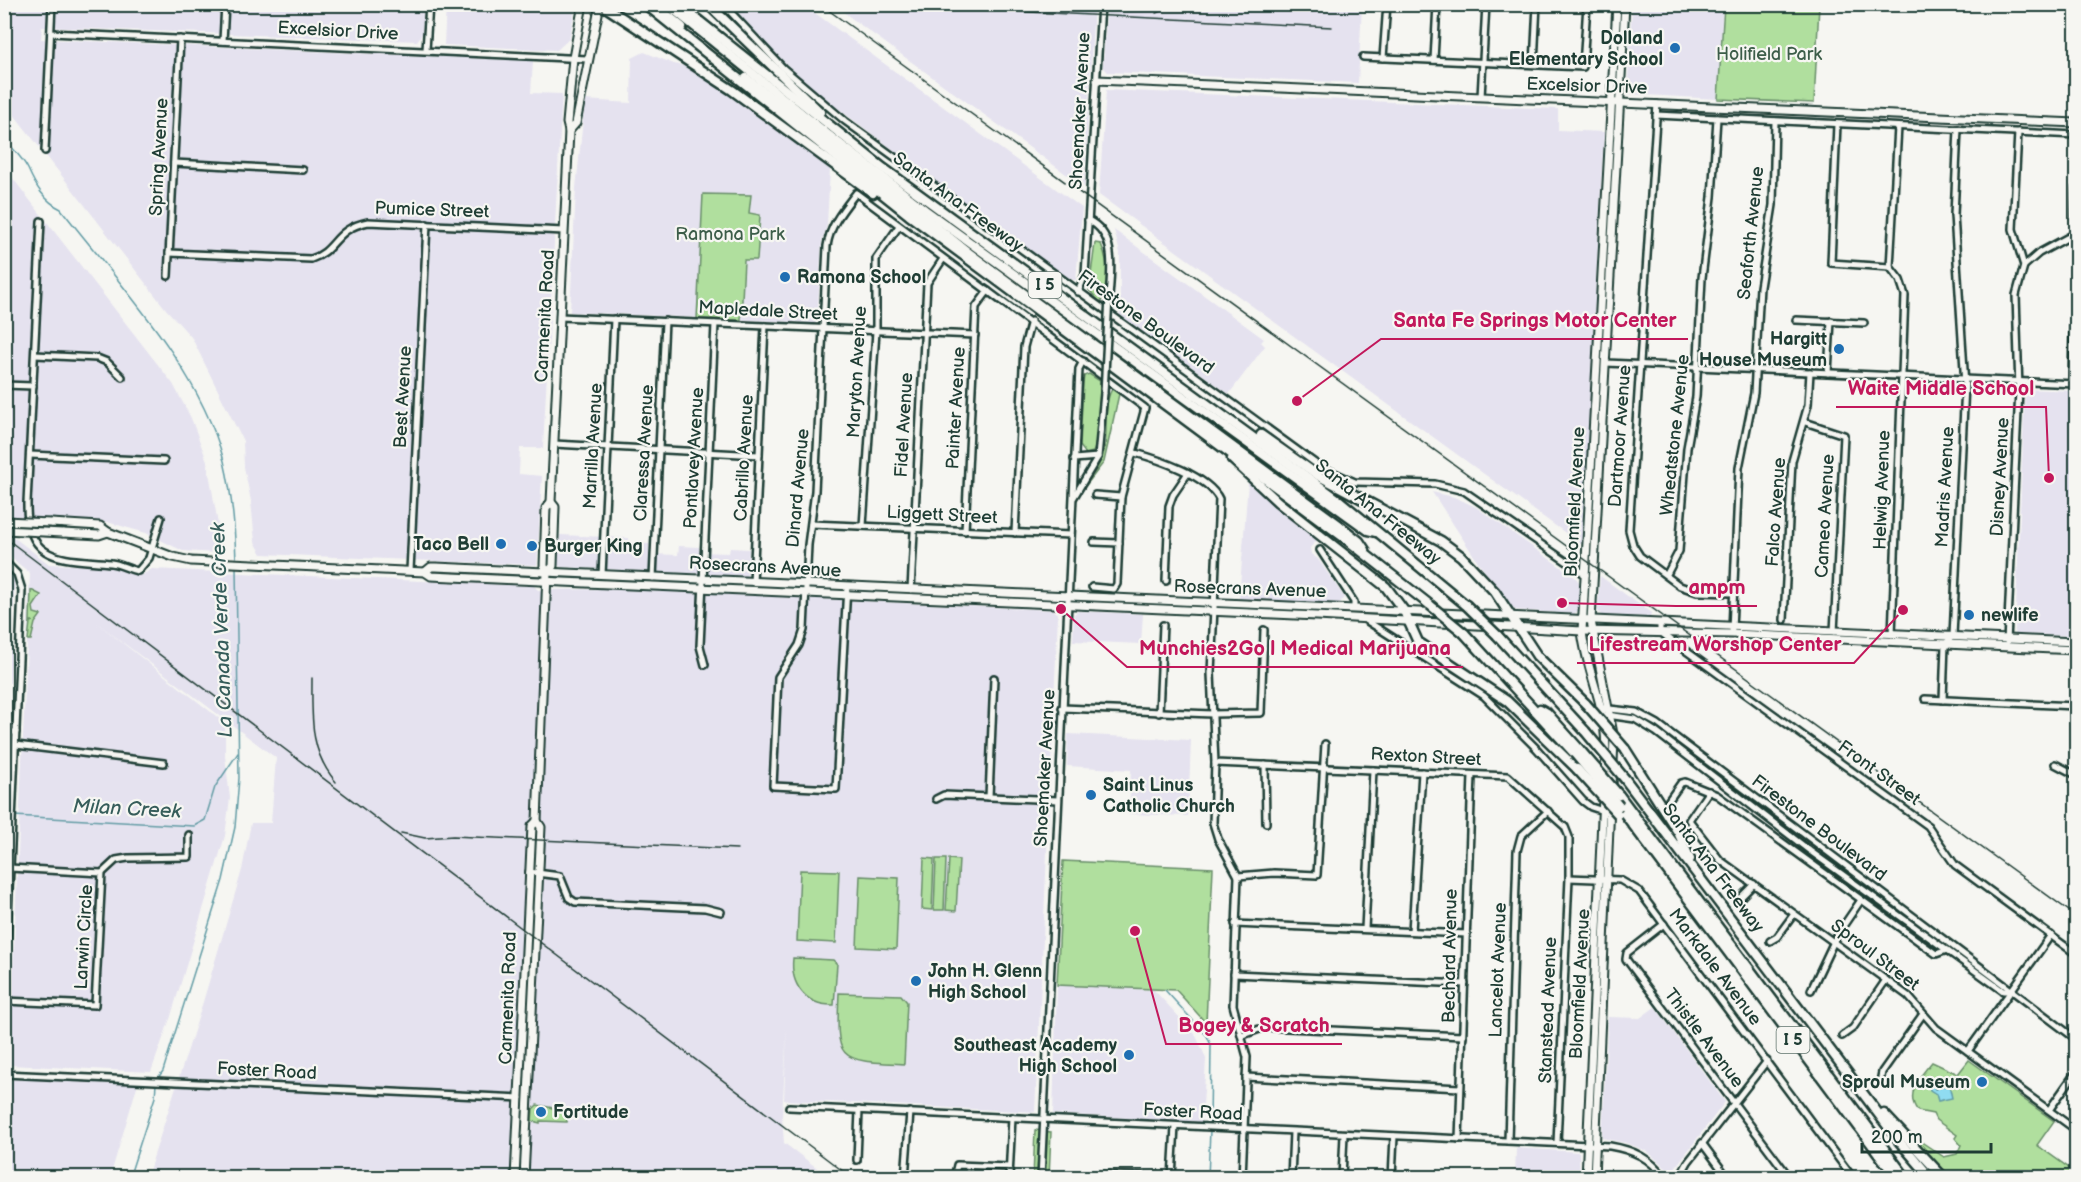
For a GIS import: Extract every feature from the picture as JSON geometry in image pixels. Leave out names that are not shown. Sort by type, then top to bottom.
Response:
[{"type":"highway","points":[[600,4],[741,95],[853,180],[909,215]]},
{"type":"highway","name":"Santa Ana Freeway","points":[[645,4],[909,215],[1368,556],[1464,633],[1578,752],[1612,811],[1663,863],[1897,1178]]},
{"type":"highway","points":[[654,4],[931,224],[1339,525],[1359,541],[1368,556]]},
{"type":"highway","points":[[667,4],[833,139],[940,220],[1368,530],[1379,532]]},
{"type":"highway","name":"Santa Ana Freeway","points":[[678,4],[883,168],[1207,403],[1379,532],[1466,605],[1497,635],[1585,731],[1625,779],[1847,1074],[1931,1178]]},
{"type":"highway","points":[[708,4],[815,108],[883,168]]},
{"type":"highway","points":[[1207,403],[1253,429],[1319,476],[1441,541],[1486,580],[1537,656],[1586,704],[1625,749],[1678,832],[1695,871]]},
{"type":"highway","points":[[1227,451],[1239,468],[1270,495],[1386,587],[1404,611],[1418,642],[1506,701],[1577,770],[1612,811]]},
{"type":"highway","points":[[1578,752],[1619,795],[1906,1178]]},
{"type":"highway","points":[[1847,1074],[1944,1178]]},
{"type":"main road","name":"Carmenita Road","points":[[524,1178],[541,827],[537,821],[548,573],[544,566],[546,507],[551,502],[569,131],[567,123],[573,58],[583,4]]},
{"type":"main road","name":"Carmenita Road","points":[[569,131],[576,123],[587,59],[600,4]]},
{"type":"main road","name":"Bloomfield Avenue","points":[[1589,577],[1608,328],[1617,4]]},
{"type":"main road","name":"Bloomfield Avenue","points":[[1606,711],[1586,661],[1582,631],[1587,620],[1599,334],[1616,102],[1626,4]]},
{"type":"main road","name":"Excelsior Drive","points":[[1097,80],[2076,123]]},
{"type":"main road","points":[[1607,340],[1599,334],[1608,328]]},
{"type":"main road","points":[[1598,354],[1606,363],[1598,368]]},
{"type":"main road","name":"Rosecrans Avenue","points":[[4,521],[100,526],[108,532],[183,560],[410,571],[445,577],[1582,631],[1834,631],[1953,636],[2076,650]]},
{"type":"main road","name":"Rosecrans Avenue","points":[[4,530],[99,535],[108,532]]},
{"type":"main road","name":"Rosecrans Avenue","points":[[424,572],[431,567],[1660,623],[1834,640],[1946,644],[2076,642]]},
{"type":"main road","points":[[445,577],[446,568]]},
{"type":"main road","points":[[1001,602],[1002,593]]},
{"type":"main road","points":[[1260,605],[1260,614]]},
{"type":"main road","points":[[1280,606],[1280,615]]},
{"type":"main road","points":[[1302,616],[1303,607]]},
{"type":"main road","name":"Bloomfield Avenue","points":[[1587,620],[1592,631],[1606,711],[1606,753],[1612,811],[1604,879],[1592,1145],[1594,1178]]},
{"type":"main road","name":"Carmenita Road","points":[[515,1178],[529,872],[532,826],[537,821]]},
{"type":"main road","name":"Bloomfield Avenue","points":[[1586,1178],[1592,1145]]},
{"type":"street","points":[[45,151],[52,4]]},
{"type":"street","points":[[223,41],[225,4]]},
{"type":"street","points":[[426,50],[429,4]]},
{"type":"street","name":"Firestone Boulevard","points":[[723,4],[783,68],[845,122],[1319,465],[1355,482],[1372,485],[1435,484],[1464,491],[1589,577]]},
{"type":"street","name":"Shoemaker Avenue","points":[[1078,291],[1084,280],[1088,231],[1101,4]]},
{"type":"street","points":[[1383,58],[1387,4]]},
{"type":"street","points":[[1434,60],[1437,4]]},
{"type":"street","points":[[1481,97],[1486,4]]},
{"type":"street","points":[[1534,64],[1537,4]]},
{"type":"street","points":[[1364,57],[1583,67],[1587,4]]},
{"type":"street","name":"Excelsior Drive","points":[[51,33],[587,59]]},
{"type":"street","name":"Spring Avenue","points":[[168,276],[180,39]]},
{"type":"street","name":"Dartmoor Avenue","points":[[1657,104],[1629,530],[1633,545],[1640,556],[1680,586],[1697,592],[1733,593]]},
{"type":"street","name":"Excelsior Drive","points":[[1656,115],[2076,135]]},
{"type":"street","name":"Wheatstone Avenue","points":[[1667,574],[1678,551],[1687,448],[1696,397],[1702,278],[1712,197],[1717,118]]},
{"type":"street","name":"Seaforth Avenue","points":[[1732,630],[1739,468],[1753,410],[1760,287],[1773,205],[1775,121]]},
{"type":"street","points":[[1837,124],[1831,263],[1890,267],[1898,127]]},
{"type":"street","name":"Madris Avenue","points":[[1953,636],[1964,379],[1954,215],[1958,129]]},
{"type":"street","points":[[2018,132],[2013,229],[2024,266],[2039,253],[2076,233]]},
{"type":"street","points":[[174,163],[303,170]]},
{"type":"street","points":[[1606,363],[2074,384],[2076,188]]},
{"type":"street","name":"Dinard Avenue","points":[[846,595],[836,789],[773,786],[778,677],[802,638],[828,238],[837,218],[856,193],[898,226]]},
{"type":"street","points":[[1072,501],[1098,458],[1104,393],[1110,253],[1101,227],[1088,220]]},
{"type":"street","points":[[41,221],[27,520],[33,539],[41,548],[61,559],[112,563],[136,572],[145,566],[161,518]]},
{"type":"street","name":"Pumice Street","points":[[169,253],[306,260],[319,257],[338,235],[356,225],[427,224],[564,231]]},
{"type":"street","name":"Best Avenue","points":[[410,571],[427,224]]},
{"type":"street","points":[[898,226],[1142,404],[1145,411],[1121,497],[1116,587],[1092,587]]},
{"type":"street","name":"Maryton Avenue","points":[[863,526],[876,331],[876,259],[898,226]]},
{"type":"street","points":[[1088,231],[1101,232]]},
{"type":"street","name":"Fidel Avenue","points":[[911,598],[927,283],[943,259]]},
{"type":"street","name":"Disney Avenue","points":[[2007,643],[2019,381],[2016,295],[2024,266]]},
{"type":"street","name":"Helwig Avenue","points":[[1890,267],[1900,280],[1905,295],[1891,634],[1893,642]]},
{"type":"street","name":"Painter Avenue","points":[[965,531],[976,307],[988,291]]},
{"type":"street","name":"Mapledale Street","points":[[560,317],[975,335]]},
{"type":"street","name":"Marrilla Avenue","points":[[602,575],[614,319]]},
{"type":"street","points":[[1797,320],[1864,323]]},
{"type":"street","name":"Claressa Avenue","points":[[652,586],[665,321]]},
{"type":"street","points":[[1015,533],[1024,347],[1031,321]]},
{"type":"street","points":[[1828,373],[1831,321]]},
{"type":"street","name":"Pontlavey Avenue","points":[[705,665],[700,646],[715,324]]},
{"type":"street","name":"Cabrillo Avenue","points":[[753,591],[765,326]]},
{"type":"street","points":[[34,355],[97,358],[107,362],[122,377]]},
{"type":"street","name":"Shoemaker Avenue","points":[[1041,1178],[1074,459],[1079,369],[1083,361]]},
{"type":"street","name":"Falco Avenue","points":[[1784,620],[1792,461],[1805,422],[1810,372]]},
{"type":"street","points":[[4,385],[33,386]]},
{"type":"street","name":"Cameo Avenue","points":[[1805,422],[1844,435],[1834,640]]},
{"type":"street","points":[[554,444],[608,449],[759,455]]},
{"type":"street","points":[[1135,453],[1162,460],[1188,473],[1219,499],[1213,612],[1212,714],[1215,831],[1238,876],[1233,1005],[1243,1035],[1247,1057],[1242,1178]]},
{"type":"street","points":[[30,455],[164,461]]},
{"type":"street","points":[[1074,459],[1098,458]]},
{"type":"street","points":[[1166,581],[1169,506],[1173,495],[1188,473]]},
{"type":"street","points":[[1095,495],[1121,497]]},
{"type":"street","name":"Liggett Street","points":[[811,524],[1071,535]]},
{"type":"street","points":[[1094,542],[1119,543]]},
{"type":"street","points":[[1320,550],[1354,602],[1354,609]]},
{"type":"street","points":[[4,561],[20,579],[22,591],[16,745],[6,897],[4,1007]]},
{"type":"street","points":[[846,586],[846,595]]},
{"type":"street","points":[[1364,619],[1426,661],[1484,696],[1538,748],[1583,801],[1612,811]]},
{"type":"street","points":[[1660,623],[1660,632]]},
{"type":"street","points":[[1159,713],[1163,625]]},
{"type":"street","points":[[1062,708],[1159,713],[1261,713],[1264,630]]},
{"type":"street","name":"Front Street","points":[[1660,632],[1928,826],[1955,865],[2076,954]]},
{"type":"street","points":[[1943,700],[1946,644],[1953,636]]},
{"type":"street","points":[[989,796],[994,678]]},
{"type":"street","points":[[1925,699],[2076,706]]},
{"type":"street","name":"Firestone Boulevard","points":[[1606,711],[1636,712],[1652,720],[2076,1039]]},
{"type":"street","name":"Firestone Boulevard","points":[[1606,711],[1635,719],[1656,732],[1810,851],[2003,991],[2010,991]]},
{"type":"street","points":[[4,732],[16,732]]},
{"type":"street","points":[[1238,876],[1274,873],[1317,875],[1324,744]]},
{"type":"street","points":[[16,745],[164,763]]},
{"type":"street","name":"Rexton Street","points":[[1215,763],[1508,776],[1565,827],[1569,837],[1569,878]]},
{"type":"street","points":[[2055,764],[2076,775]]},
{"type":"street","points":[[1265,765],[1266,823]]},
{"type":"street","points":[[1365,929],[1373,770]]},
{"type":"street","points":[[1412,932],[1422,772]]},
{"type":"street","name":"Bechard Avenue","points":[[1459,1139],[1467,934],[1466,884],[1472,775]]},
{"type":"street","points":[[1669,800],[1681,783],[1708,792],[1936,954],[1947,950]]},
{"type":"street","name":"Sproul Street","points":[[1708,792],[1689,820],[1720,860],[1908,996],[1936,1028],[2076,1130]]},
{"type":"street","points":[[936,799],[944,795],[1058,800]]},
{"type":"street","name":"Lancelot Avenue","points":[[1508,1141],[1517,851],[1521,836],[1548,811]]},
{"type":"street","points":[[102,873],[116,860],[189,857],[189,835]]},
{"type":"street","points":[[1803,858],[1810,851],[1820,848]]},
{"type":"street","name":"Larwin Circle","points":[[5,1001],[95,1005],[102,873],[9,868]]},
{"type":"street","points":[[529,872],[560,876],[569,898],[575,902],[705,908],[721,912]]},
{"type":"street","name":"Markdale Avenue","points":[[1569,878],[1620,880],[1635,887],[1853,1178]]},
{"type":"street","name":"Stanstead Avenue","points":[[1557,1143],[1569,878]]},
{"type":"street","points":[[1739,899],[1754,885]]},
{"type":"street","points":[[1811,990],[1833,942],[1861,900]]},
{"type":"street","points":[[1770,941],[1777,937],[1794,914]]},
{"type":"street","points":[[1235,924],[1467,934]]},
{"type":"street","name":"Thistle Avenue","points":[[1664,924],[1627,953],[1626,959],[1790,1178]]},
{"type":"street","points":[[1968,1051],[2051,935]]},
{"type":"street","points":[[1234,974],[1465,984]]},
{"type":"street","points":[[1842,1036],[1853,1028],[1886,980]]},
{"type":"street","points":[[1880,1082],[1882,1072],[1923,1014]]},
{"type":"street","points":[[1243,1035],[1265,1027],[1463,1036]]},
{"type":"street","points":[[1679,1178],[1702,1143],[1767,1061]]},
{"type":"street","points":[[2049,1110],[2076,1072]]},
{"type":"street","name":"Foster Road","points":[[4,1074],[528,1098]]},
{"type":"street","points":[[1246,1077],[1460,1088]]},
{"type":"street","name":"Foster Road","points":[[789,1107],[1592,1145],[1635,1152],[1646,1158],[1665,1178]]},
{"type":"street","points":[[857,1160],[859,1110]]},
{"type":"street","points":[[905,1178],[910,1112]]},
{"type":"street","points":[[1009,1178],[1012,1117]]},
{"type":"street","points":[[1075,1176],[1173,1177],[1175,1126]]},
{"type":"street","points":[[1291,1178],[1293,1132]]},
{"type":"street","points":[[1342,1178],[1344,1134]]},
{"type":"street","points":[[1392,1178],[1394,1136]]},
{"type":"street","points":[[1702,1143],[1728,1178]]},
{"type":"street","points":[[954,1178],[957,1165],[1009,1167]]},
{"type":"shaded area","points":[[5,4],[424,5],[422,34],[417,41],[42,27],[41,39],[533,61],[531,93],[562,94],[543,448],[520,448],[519,474],[542,476],[537,565],[262,554],[255,542],[251,501],[244,467],[243,441],[192,338],[165,308],[5,103]]},
{"type":"shaded area","points":[[576,4],[569,39],[557,50],[444,45],[446,5]]},
{"type":"shaded area","points":[[731,5],[804,5],[1082,208],[1076,280],[1067,279],[817,93],[775,53]]},
{"type":"shaded area","points":[[834,5],[1094,5],[1084,187],[866,29]]},
{"type":"shaded area","points":[[1107,5],[1362,5],[1358,83],[1108,72],[1103,67]]},
{"type":"shaded area","name":"Dolland Elementary School","points":[[1632,5],[1723,5],[1718,99],[1627,94]]},
{"type":"shaded area","points":[[644,52],[674,64],[689,67],[765,118],[830,169],[827,225],[822,241],[817,321],[815,323],[570,312],[576,188],[585,100],[631,103],[632,58]]},
{"type":"shaded area","points":[[1106,90],[1558,109],[1558,130],[1604,132],[1582,545],[1099,195]]},
{"type":"shaded area","points":[[4,167],[173,384],[191,418],[207,461],[219,530],[217,553],[183,551],[146,533],[107,522],[5,516]]},
{"type":"shaded area","points":[[1114,230],[1264,339],[1261,342],[1265,346],[1229,394],[1120,315],[1120,253]]},
{"type":"shaded area","points":[[2025,389],[2076,391],[2076,636],[2015,634]]},
{"type":"shaded area","points":[[1248,482],[1317,540],[1310,548],[1311,554],[1318,559],[1344,597],[1340,603],[1239,599]]},
{"type":"shaded area","points":[[1432,492],[1454,497],[1476,507],[1575,577],[1579,582],[1578,611],[1573,614],[1515,610],[1480,565]]},
{"type":"shaded area","points":[[4,530],[49,564],[117,567],[142,575],[152,569],[534,586],[538,590],[606,589],[1054,610],[1058,614],[1035,1112],[784,1100],[787,1028],[782,1117],[784,1143],[829,1177],[147,1177],[200,1012],[242,870],[251,823],[271,823],[276,758],[97,623],[225,723],[225,756],[230,798],[225,836],[171,1016],[151,1072],[9,1065],[30,573],[5,553]]},
{"type":"shaded area","points":[[560,535],[629,538],[629,543],[649,544],[649,554],[678,555],[679,546],[699,547],[699,552],[729,553],[730,548],[749,549],[748,573],[746,576],[561,567],[558,565]]},
{"type":"shaded area","points":[[4,563],[14,567],[15,573],[10,683],[4,683]]},
{"type":"shaded area","points":[[1600,576],[1651,613],[1650,617],[1601,615],[1598,611]]},
{"type":"shaded area","points":[[1078,611],[1143,614],[1141,644],[1073,641],[1074,614]]},
{"type":"shaded area","points":[[1068,734],[1191,740],[1188,816],[1129,814],[1131,770],[1067,766]]},
{"type":"shaded area","name":"Southeast Academy High School","points":[[1057,985],[1154,990],[1195,1034],[1206,1059],[1202,1122],[1053,1114]]},
{"type":"shaded area","points":[[1655,1007],[1725,1102],[1671,1173],[1647,1151],[1626,1143],[1602,1138],[1608,1017],[1640,1018]]},
{"type":"shaded area","points":[[13,1079],[138,1083],[110,1177],[5,1177],[6,1084]]},
{"type":"shaded area","points":[[1516,1148],[1579,1152],[1580,1177],[1515,1177]]},
{"type":"green space","name":"Holifield Park","points":[[1724,5],[1819,5],[1814,103],[1718,99]]},
{"type":"green space","name":"Ramona Park","points":[[703,194],[751,195],[749,213],[760,215],[757,260],[744,260],[741,320],[697,319]]},
{"type":"green space","points":[[1095,243],[1101,244],[1107,266],[1106,290],[1100,302],[1089,290]]},
{"type":"green space","points":[[1089,374],[1100,381],[1100,417],[1093,452],[1086,454],[1080,446],[1083,383],[1084,376]]},
{"type":"green space","points":[[1112,389],[1119,394],[1104,462],[1084,488],[1103,456],[1107,403]]},
{"type":"green space","points":[[31,590],[41,595],[33,607],[34,613],[41,615],[35,623],[31,640],[28,640],[30,622],[33,621],[30,621]]},
{"type":"green space","points":[[924,858],[934,859],[932,910],[922,909]]},
{"type":"green space","points":[[936,859],[946,859],[944,910],[934,910]]},
{"type":"green space","points":[[949,859],[959,860],[956,911],[946,910]]},
{"type":"green space","points":[[1063,861],[1213,868],[1206,1023],[1176,990],[1057,985]]},
{"type":"green space","points":[[800,870],[839,871],[836,943],[797,941]]},
{"type":"green space","points":[[860,876],[899,878],[896,949],[857,947]]},
{"type":"green space","points":[[793,958],[833,960],[837,964],[834,1005],[815,1002],[802,992],[794,977]]},
{"type":"green space","points":[[839,993],[901,995],[907,1002],[904,1064],[865,1061],[853,1058],[845,1052],[840,1044],[838,1032]]},
{"type":"green space","points":[[1969,1060],[2054,1121],[2037,1145],[2076,1173],[2076,1177],[1950,1177],[1908,1133],[1944,1157],[1957,1154],[1961,1145],[1955,1138],[1957,1135],[1936,1120],[1933,1114],[1918,1111],[1914,1105],[1913,1092],[1915,1085],[1932,1062],[1958,1074]]},
{"type":"green space","points":[[537,1105],[559,1109],[567,1117],[567,1122],[532,1121],[533,1109]]},
{"type":"green space","points":[[1035,1130],[1051,1132],[1049,1177],[1033,1178]]},
{"type":"water","points":[[1933,1084],[1935,1089],[1949,1084],[1952,1098],[1938,1101],[1936,1094],[1930,1090],[1929,1085]]},
{"type":"waterway","name":"La Canada Verde Creek","points":[[4,138],[23,161],[41,192],[61,209],[155,328],[196,393],[212,426],[224,461],[233,511],[236,561]]},
{"type":"waterway","name":"La Canada Verde Creek","points":[[157,1079],[163,1071],[223,880],[235,827],[239,778],[236,566]]},
{"type":"waterway","name":"Milan Creek","points":[[14,816],[194,826],[205,820],[215,787],[238,753]]},
{"type":"waterway","points":[[1165,990],[1207,1036],[1211,1045],[1210,1126]]},
{"type":"waterway","name":"La Canada Verde Creek","points":[[129,1178],[155,1097],[156,1084]]},
{"type":"waterway","points":[[1208,1178],[1210,1130]]},
{"type":"railway","points":[[820,4],[2076,916]]},
{"type":"railway","points":[[869,4],[1332,27]]},
{"type":"railway","points":[[1156,13],[1177,4]]},
{"type":"railway","points":[[4,537],[852,1178]]},
{"type":"railway","points":[[312,678],[314,733],[321,758],[336,782]]},
{"type":"railway","points":[[401,833],[425,838],[453,836],[737,849]]},
{"type":"place","name":"Dolland Elementary School","points":[[1675,48]]},
{"type":"place","name":"Ramona School","points":[[785,277]]},
{"type":"place","name":"Hargitt House Museum","points":[[1839,349]]},
{"type":"place","name":"Santa Fe Springs Motor Center","points":[[1297,401]]},
{"type":"place","name":"Waite Middle School","points":[[2049,478]]},
{"type":"place","name":"Taco Bell","points":[[501,544]]},
{"type":"place","name":"Burger King","points":[[532,546]]},
{"type":"place","name":"ampm","points":[[1562,603]]},
{"type":"place","name":"Munchies2Go | Medical Marijuana","points":[[1061,609]]},
{"type":"place","name":"Lifestream Worshop Center","points":[[1903,610]]},
{"type":"place","name":"newlife","points":[[1969,615]]},
{"type":"place","name":"Saint Linus Catholic Church","points":[[1091,795]]},
{"type":"place","name":"Bogey & Scratch","points":[[1135,931]]},
{"type":"place","name":"John H. Glenn High School","points":[[916,981]]},
{"type":"place","name":"Southeast Academy High School","points":[[1129,1055]]},
{"type":"place","name":"Sproul Museum","points":[[1982,1082]]},
{"type":"place","name":"Fortitude","points":[[541,1112]]}]
